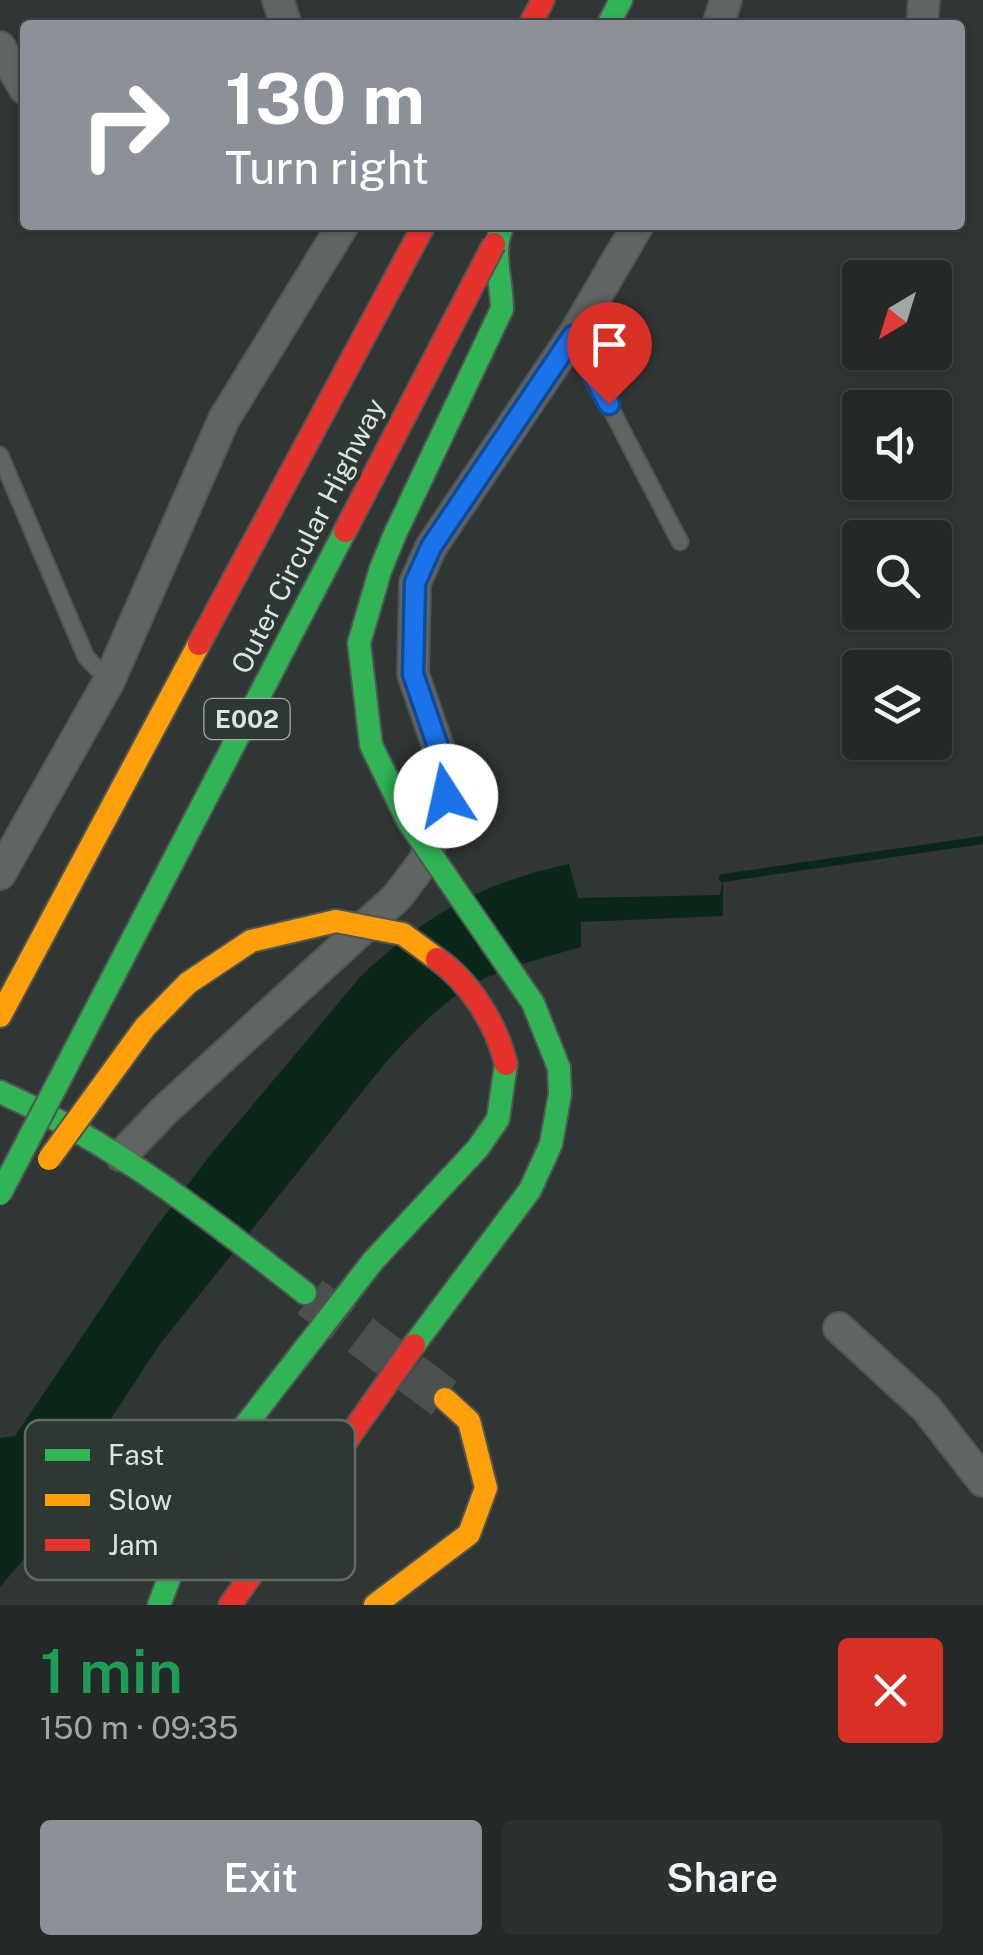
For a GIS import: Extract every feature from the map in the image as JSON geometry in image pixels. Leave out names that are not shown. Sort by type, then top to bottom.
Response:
[{"type":"main road","points":[[167,655],[273,472],[377,279],[418,230]]},
{"type":"main road","name":"Outer Circular Highway","points":[[0,1016],[419,230]]},
{"type":"main road","name":"Outer Circular Highway","points":[[6,1203],[498,234]]},
{"type":"main road","points":[[355,1424],[530,1190],[551,1144],[560,1094],[558,1068],[534,1003],[408,821],[371,745],[360,643],[395,534],[502,309],[498,234]]},
{"type":"main road","points":[[6,1203],[144,1027],[188,983],[251,942],[336,921],[403,934],[456,972],[500,1038],[506,1064],[498,1119],[478,1148],[373,1261],[250,1420]]},
{"type":"main road","points":[[0,1092],[120,1156],[168,1188],[305,1294]]},
{"type":"main road","points":[[375,1605],[469,1534],[486,1488],[469,1421],[445,1399]]},
{"type":"main road","points":[[159,1605],[169,1580]]},
{"type":"main road","points":[[230,1605],[247,1580]]},
{"type":"street","points":[[0,47],[20,81]]},
{"type":"street","points":[[0,874],[110,680],[224,419],[339,230]]},
{"type":"street","points":[[120,1156],[397,897],[426,860],[446,796],[445,767],[413,674],[415,583],[431,547],[573,336],[635,230]]},
{"type":"street","points":[[838,1328],[926,1408],[983,1481]]},
{"type":"lane","points":[[573,336],[680,542]]},
{"type":"lane","points":[[0,455],[86,657],[110,680]]},
{"type":"shaded area","points":[[569,864],[578,898],[720,895],[723,878],[723,916],[581,922],[581,947],[497,973],[451,1000],[386,1062],[160,1344],[110,1420],[26,1420],[153,1231],[208,1158],[362,975],[433,918],[482,891]]},
{"type":"shaded area","points":[[25,1421],[25,1558],[0,1587],[0,1438],[15,1436]]},
{"type":"waterway","points":[[723,878],[983,840]]},
{"type":"tunnel","points":[[310,1297],[445,1399]]},
{"type":"traffic: fast","points":[[611,20],[621,0]]},
{"type":"traffic: fast","points":[[395,534],[502,309],[497,255],[501,230]]},
{"type":"traffic: fast","points":[[0,1194],[345,531]]},
{"type":"traffic: fast","points":[[395,534],[359,643],[371,745],[408,821],[533,1003],[559,1068]]},
{"type":"traffic: fast","points":[[250,1420],[373,1261],[478,1148],[498,1119],[506,1064]]},
{"type":"traffic: fast","points":[[414,1345],[530,1190],[551,1144],[560,1094],[559,1068]]},
{"type":"traffic: fast","points":[[0,1092],[121,1158],[196,1209],[305,1293]]},
{"type":"traffic: fast","points":[[159,1605],[169,1580]]},
{"type":"traffic: slow","points":[[0,1016],[199,644]]},
{"type":"traffic: slow","points":[[49,1159],[145,1027],[188,983],[251,941],[336,921],[403,934],[437,959]]},
{"type":"traffic: slow","points":[[375,1605],[469,1534],[486,1488],[469,1421],[445,1399]]},
{"type":"traffic: jam","points":[[533,20],[543,0]]},
{"type":"traffic: jam","points":[[199,644],[421,230]]},
{"type":"traffic: jam","points":[[345,531],[494,244]]},
{"type":"traffic: jam","points":[[437,959],[481,1006],[506,1064]]},
{"type":"traffic: jam","points":[[355,1428],[414,1345]]},
{"type":"traffic: jam","points":[[230,1605],[248,1580]]},
{"type":"route","points":[[446,796],[445,767],[413,674],[415,583],[431,547],[573,336],[609,404]]}]
